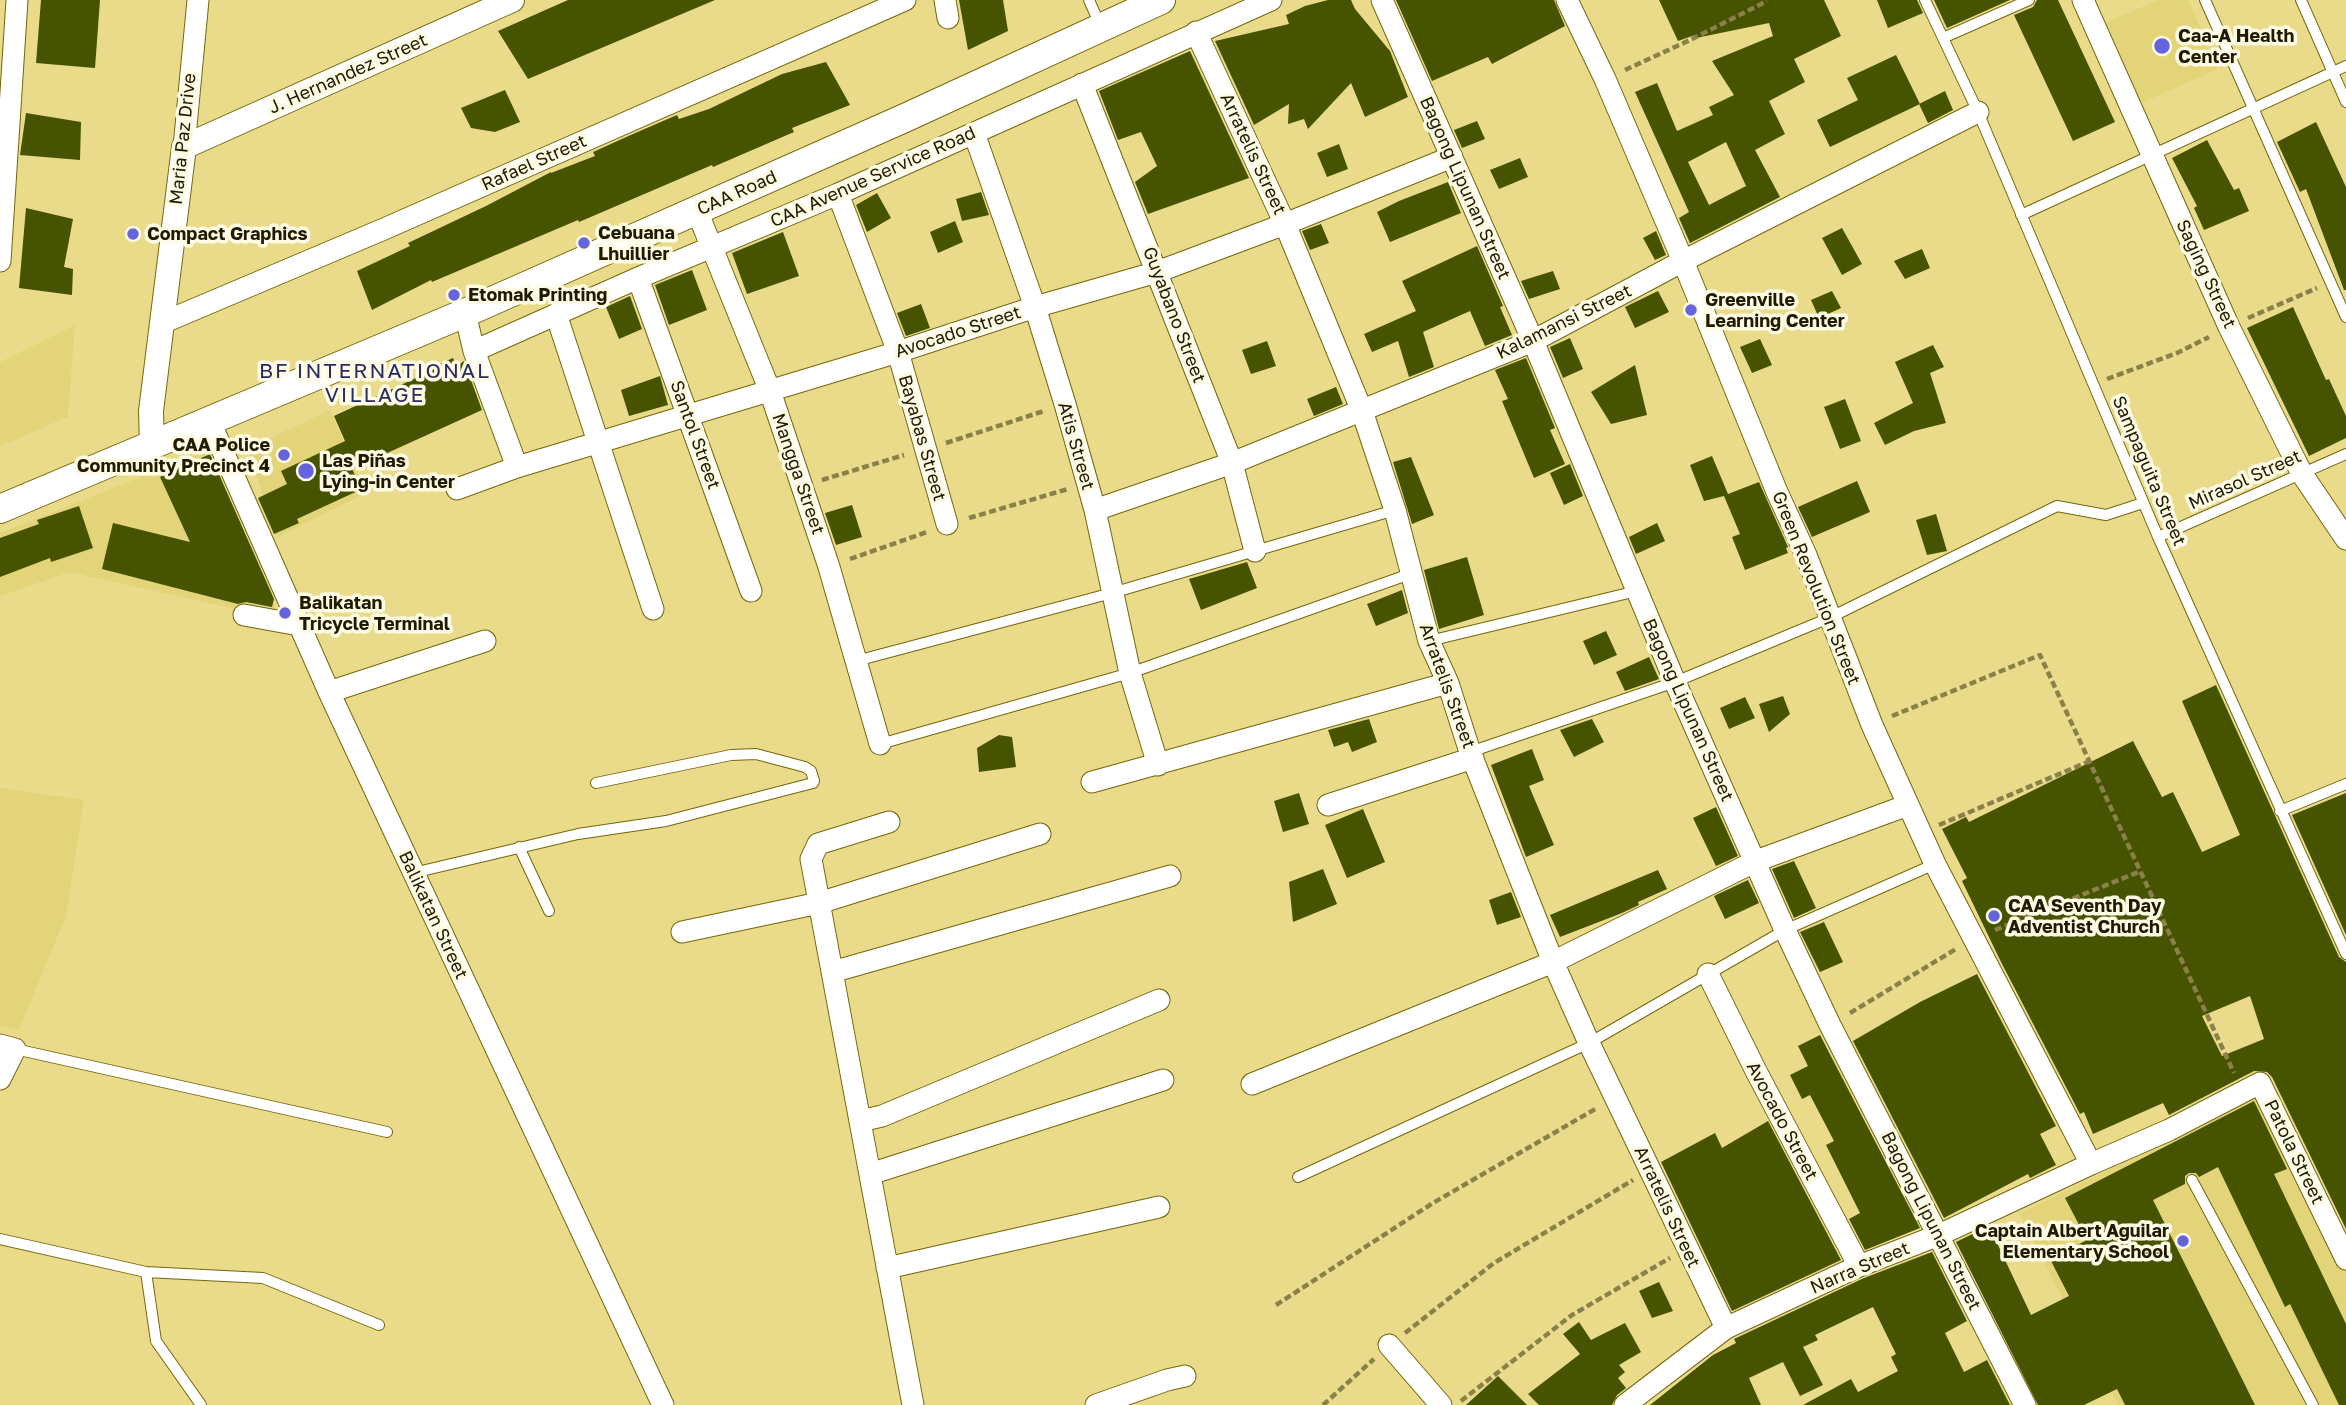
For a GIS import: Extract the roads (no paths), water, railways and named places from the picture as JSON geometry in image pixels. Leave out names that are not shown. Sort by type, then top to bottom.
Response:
[{"type":"main road","name":"CAA Road","points":[[0,509],[465,313],[907,117],[1161,0]]},
{"type":"street","points":[[0,261],[17,0]]},
{"type":"street","name":"Maria Paz Drive","points":[[152,445],[151,411],[184,147],[198,0]]},
{"type":"street","name":"J. Hernandez Street","points":[[184,147],[512,0]]},
{"type":"street","name":"Rafael Street","points":[[162,323],[384,229],[905,0]]},
{"type":"street","name":"CAA Avenue Service Road","points":[[474,351],[838,194],[1271,0]]},
{"type":"street","name":"Bagong Lipunan Street","points":[[1382,0],[1533,341],[1675,682],[1785,930],[1830,1025],[2025,1405]]},
{"type":"street","name":"Green Revolution Street","points":[[1567,0],[1605,79],[1683,261],[1777,492],[1806,555],[1872,725],[1908,805],[1935,864],[2091,1164]]},
{"type":"street","name":"Saging Street","points":[[2082,0],[2230,327],[2302,474],[2346,539]]},
{"type":"street","name":"Arratelis Street","points":[[1196,32],[1286,224],[1362,411],[1395,510],[1429,641],[1448,684],[1471,755],[1553,962],[1686,1249],[1726,1328]]},
{"type":"street","name":"Guyabano Street","points":[[1082,84],[1232,463],[1255,551]]},
{"type":"street","name":"Kalamansi Street","points":[[1095,510],[1232,463],[1533,341],[1683,261],[1978,112]]},
{"type":"street","name":"Atis Street","points":[[974,133],[1035,307],[1095,510],[1130,673],[1158,765]]},
{"type":"street","name":"Avocado Street","points":[[457,489],[517,467],[1157,272],[1286,224],[1452,157]]},
{"type":"street","name":"Bayabas Street","points":[[838,194],[898,352],[947,524]]},
{"type":"street","name":"Mangga Street","points":[[697,211],[770,391],[829,567],[880,744]]},
{"type":"street","name":"Santol Street","points":[[638,278],[751,591]]},
{"type":"street","points":[[465,313],[474,351],[517,467]]},
{"type":"street","points":[[556,314],[653,609]]},
{"type":"street","name":"Balikatan Street","points":[[211,422],[328,692],[663,1405]]},
{"type":"street","points":[[244,615],[299,625]]},
{"type":"street","points":[[328,692],[485,641]]},
{"type":"street","points":[[1092,782],[1448,684]]},
{"type":"street","points":[[1328,805],[1471,755]]},
{"type":"street","points":[[1252,1084],[1553,962],[1756,862],[1908,805]]},
{"type":"street","points":[[889,822],[818,844],[811,859],[913,1405]]},
{"type":"street","points":[[682,932],[819,903],[1040,834]]},
{"type":"street","points":[[832,972],[1170,876]]},
{"type":"street","name":"Avocado Street","points":[[1708,974],[1762,1083],[1859,1266]]},
{"type":"street","points":[[860,1121],[882,1116],[1159,1000]]},
{"type":"street","points":[[0,1079],[8,1047]]},
{"type":"street","points":[[870,1174],[1163,1080]]},
{"type":"street","name":"Narra Street","points":[[1625,1405],[1726,1328],[1859,1266],[1939,1235],[2091,1164],[2171,1136],[2252,1088]]},
{"type":"street","name":"Patola Street","points":[[2252,1088],[2346,1259]]},
{"type":"street","points":[[887,1268],[1159,1207]]},
{"type":"street","points":[[1389,1345],[1441,1405]]},
{"type":"street","points":[[1096,1405],[1185,1376]]},
{"type":"lane","points":[[1089,0],[1101,27]]},
{"type":"lane","name":"Sampaguita Street","points":[[1924,0],[1978,112],[2143,503],[2346,954]]},
{"type":"lane","points":[[1942,38],[2029,0]]},
{"type":"lane","points":[[2206,0],[2346,317]]},
{"type":"lane","points":[[2301,0],[2346,102]]},
{"type":"lane","points":[[2021,215],[2346,66]]},
{"type":"lane","name":"Mirasol Street","points":[[2158,537],[2346,454]]},
{"type":"lane","points":[[1471,755],[1675,682],[1829,618],[2057,506],[2106,515],[2143,503]]},
{"type":"lane","points":[[856,661],[1112,593],[1395,510]]},
{"type":"lane","points":[[880,744],[1130,673],[1410,575]]},
{"type":"lane","points":[[1429,641],[1637,591]]},
{"type":"lane","points":[[413,873],[578,834],[666,821],[814,781],[811,771],[805,767],[756,754],[731,755],[596,783]]},
{"type":"lane","points":[[2280,811],[2346,784]]},
{"type":"lane","points":[[519,847],[549,911]]},
{"type":"lane","points":[[1297,1177],[1589,1043],[1785,930],[1935,864]]},
{"type":"lane","points":[[8,1047],[387,1132]]},
{"type":"lane","points":[[2192,1180],[2313,1405]]},
{"type":"lane","points":[[0,1239],[145,1272],[263,1278],[379,1325]]},
{"type":"lane","points":[[145,1272],[156,1341],[201,1405]]},
{"type":"place","name":"Caa-A Health Center","points":[[2162,46]]},
{"type":"place","name":"Compact Graphics","points":[[133,234]]},
{"type":"place","name":"Cebuana Lhuillier","points":[[584,243]]},
{"type":"place","name":"Etomak Printing","points":[[454,295]]},
{"type":"place","name":"Greenville Learning Center","points":[[1691,310]]},
{"type":"place","name":"CAA Police Community Precinct 4","points":[[284,455]]},
{"type":"place","name":"Las Piñas Lying-in Center","points":[[306,471]]},
{"type":"place","name":"Balikatan Tricycle Terminal","points":[[285,613]]},
{"type":"place","name":"CAA Seventh Day Adventist Church","points":[[1994,916]]},
{"type":"place","name":"Captain Albert Aguilar Elementary School","points":[[2183,1241]]},
{"type":"district","name":"BF INTERNATIONAL VILLAGE","points":[[375,383]]}]
